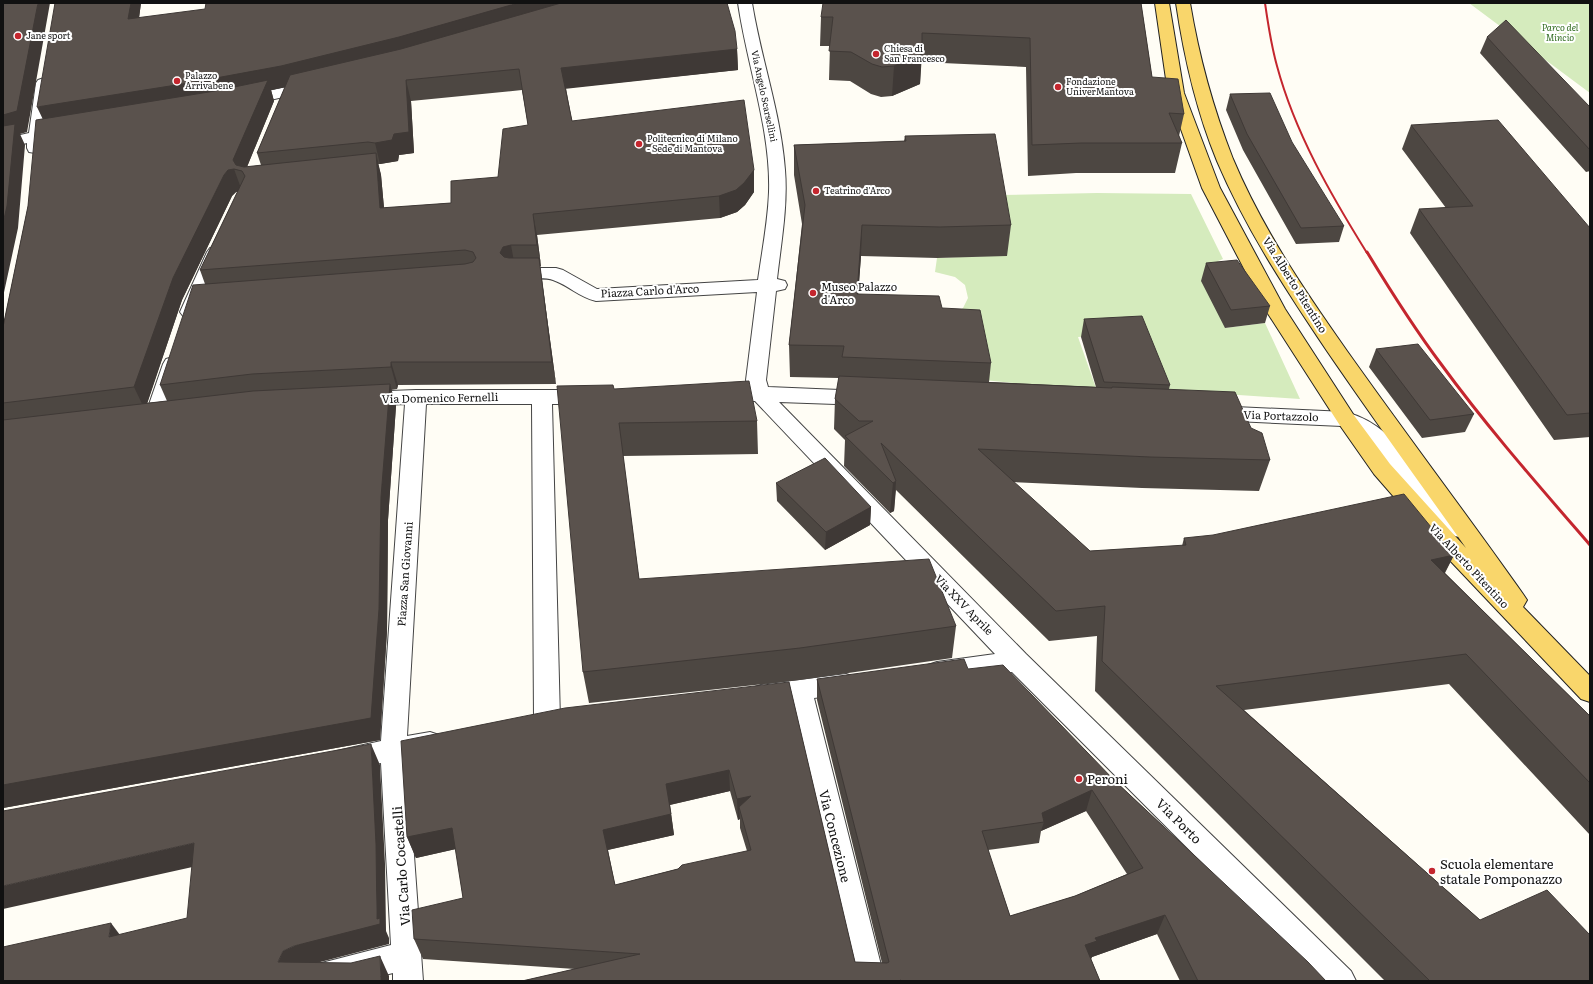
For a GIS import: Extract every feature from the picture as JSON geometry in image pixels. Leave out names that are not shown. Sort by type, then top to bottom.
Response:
[{"type":"main road","name":"Via Alberto Pitentino","points":[[1162,3],[1176,93],[1211,188],[1275,309],[1346,419],[1382,469],[1420,513],[1508,608],[1590,692]]},
{"type":"main road","name":"Via Alberto Pitentino","points":[[1183,3],[1187,32],[1200,90],[1216,136],[1237,186],[1269,247],[1317,322],[1424,475],[1470,536],[1552,652]]},
{"type":"street","name":"Via Angelo Scarsellini","points":[[745,3],[756,60],[771,122],[778,169],[781,214]]},
{"type":"street","name":"Via Angelo Scarsellini","points":[[753,3],[764,59],[781,130],[787,169],[781,214]]},
{"type":"street","points":[[33,167],[36,136],[47,66]]},
{"type":"street","points":[[230,104],[285,99],[326,83]]},
{"type":"street","points":[[3,144],[36,136],[75,130]]},
{"type":"street","points":[[760,394],[756,380],[773,285],[781,214]]},
{"type":"street","points":[[178,414],[148,417],[182,337],[194,301],[223,237]]},
{"type":"street","name":"Piazza Carlo d'Arco","points":[[515,274],[556,274],[596,295],[773,285]]},
{"type":"street","points":[[194,301],[217,299]]},
{"type":"street","points":[[699,395],[760,394],[885,399]]},
{"type":"street","name":"Via XXV Aprile","points":[[760,394],[1017,661]]},
{"type":"street","points":[[548,721],[542,397],[607,396]]},
{"type":"street","name":"Via Domenico Fernelli","points":[[346,400],[416,397],[542,397]]},
{"type":"street","name":"Piazza San Giovanni","points":[[394,750],[416,397]]},
{"type":"street","name":"Via Portazzolo","points":[[1195,412],[1346,419]]},
{"type":"street","name":"Via Alberto Pitentino","points":[[1346,419],[1370,431],[1384,443],[1427,499],[1444,516],[1470,536]]},
{"type":"street","points":[[916,675],[1017,661]]},
{"type":"street","name":"Via Porto","points":[[1017,661],[1341,981]]},
{"type":"street","points":[[737,698],[870,681]]},
{"type":"street","name":"Via Concezione","points":[[800,691],[870,981]]},
{"type":"street","points":[[324,763],[455,738]]},
{"type":"street","name":"Via Carlo Cocastelli","points":[[394,750],[408,968]]},
{"type":"street","points":[[306,981],[408,968]]},
{"type":"green space","name":"Parco del Mincio","points":[[1469,3],[1590,3],[1590,93]]},
{"type":"green space","points":[[1097,193],[1191,194],[1223,259],[1218,261],[1232,278],[1225,328],[1265,323],[1300,399],[1165,390],[1138,333],[1078,337],[1096,388],[1088,391],[984,380],[956,313],[963,308],[968,298],[965,285],[955,277],[935,272],[937,258],[1007,255],[1001,195]]},
{"type":"building","points":[[3,3],[38,3],[17,111],[3,115]]},
{"type":"building","points":[[55,3],[131,3],[128,19],[205,9],[206,3],[518,3],[399,37],[281,66],[189,83],[37,107]]},
{"type":"building","points":[[561,3],[727,3],[735,31],[737,49],[561,68],[572,121],[744,100],[754,170],[744,183],[736,190],[719,196],[533,214],[537,245],[511,245],[503,247],[500,253],[504,257],[509,258],[539,258],[552,362],[391,362],[391,367],[252,374],[160,385],[193,285],[465,264],[473,262],[476,258],[473,252],[465,250],[200,270],[245,176],[242,171],[234,169],[228,170],[224,175],[173,278],[134,387],[3,403],[3,327],[28,206],[36,120],[215,91],[268,80],[233,160],[236,165],[244,167],[376,153],[380,208],[451,203],[451,181],[498,177],[503,129],[528,125],[519,69],[406,80],[409,132],[394,134],[392,140],[375,143],[368,142],[257,153],[290,75],[401,49]]},
{"type":"building","points":[[823,3],[1141,3],[1152,77],[1178,79],[1184,114],[1169,113],[1182,143],[1081,143],[1032,145],[1030,38],[922,33],[922,54],[894,66],[882,67],[872,64],[851,52],[829,51],[833,17],[821,17]]},
{"type":"building","points":[[1506,20],[1590,107],[1590,150],[1487,37]]},
{"type":"building","points":[[1270,93],[1292,142],[1344,226],[1301,228],[1247,134],[1230,94]]},
{"type":"building","points":[[1498,120],[1590,228],[1590,413],[1567,415],[1419,209],[1473,206],[1411,125]]},
{"type":"building","points":[[15,124],[7,206],[3,223],[3,126]]},
{"type":"building","points":[[995,134],[1011,225],[940,227],[862,225],[857,294],[939,296],[942,308],[980,310],[991,363],[842,357],[844,346],[789,345],[805,205],[794,145],[906,141],[905,136]]},
{"type":"building","points":[[1237,260],[1270,306],[1231,310],[1206,263]]},
{"type":"building","points":[[1142,316],[1170,385],[1104,382],[1084,319]]},
{"type":"building","points":[[1418,344],[1474,414],[1430,420],[1376,349]]},
{"type":"building","points":[[839,376],[1235,392],[1251,428],[1262,433],[1270,460],[1150,457],[978,449],[1090,551],[1186,545],[1184,538],[1213,535],[1404,494],[1454,555],[1431,560],[1590,716],[1590,783],[1466,654],[1216,686],[1480,920],[1547,890],[1590,935],[1590,981],[1430,981],[1102,661],[1105,606],[1056,611],[881,443],[896,481],[893,483],[845,436],[873,421],[859,421],[835,399]]},
{"type":"building","points":[[749,381],[757,421],[619,423],[639,579],[929,559],[956,626],[800,648],[583,672],[557,386],[613,385],[614,389]]},
{"type":"building","points":[[390,384],[381,497],[379,609],[371,718],[3,785],[3,420],[253,391]]},
{"type":"building","points":[[825,458],[871,507],[826,532],[776,483]]},
{"type":"building","points":[[964,659],[968,669],[1003,665],[1114,780],[1308,962],[1326,981],[1198,981],[1165,915],[1095,938],[1097,941],[1085,945],[1100,981],[522,981],[640,954],[414,939],[412,910],[463,898],[452,828],[407,837],[401,741],[565,708],[789,682],[855,962],[889,962],[817,679]],"holes":[[[729,770],[737,799],[751,796],[739,807],[751,850],[682,865],[678,869],[615,885],[603,830],[671,814],[666,784]],[[1092,790],[1143,868],[1075,896],[1010,916],[982,831],[1044,822],[1042,813]]]},
{"type":"building","points":[[371,744],[376,844],[377,919],[380,918],[380,924],[294,946],[283,951],[278,962],[351,963],[380,956],[381,981],[3,981],[3,947],[111,923],[109,937],[187,918],[194,843],[3,886],[3,811]]},
{"type":"railway","points":[[1265,3],[1275,58],[1294,115],[1327,186],[1367,253]]},
{"type":"railway","points":[[1367,252],[1412,323],[1477,411],[1590,545]]},
{"type":"place","name":"Jane sport","points":[[18,36]]},
{"type":"place","name":"Chiesa di San Francesco","points":[[876,54]]},
{"type":"place","name":"Palazzo Arrivabene","points":[[177,81]]},
{"type":"place","name":"Fondazione UniverMantova","points":[[1058,87]]},
{"type":"place","name":"Politecnico di Milano - Sede di Mantova","points":[[639,144]]},
{"type":"place","name":"Teatrino d'Arco","points":[[816,191]]},
{"type":"place","name":"Museo Palazzo d'Arco","points":[[813,293]]},
{"type":"place","name":"Peroni","points":[[1079,779]]},
{"type":"place","name":"Scuola elementare statale Pomponazzo","points":[[1432,871]]}]
